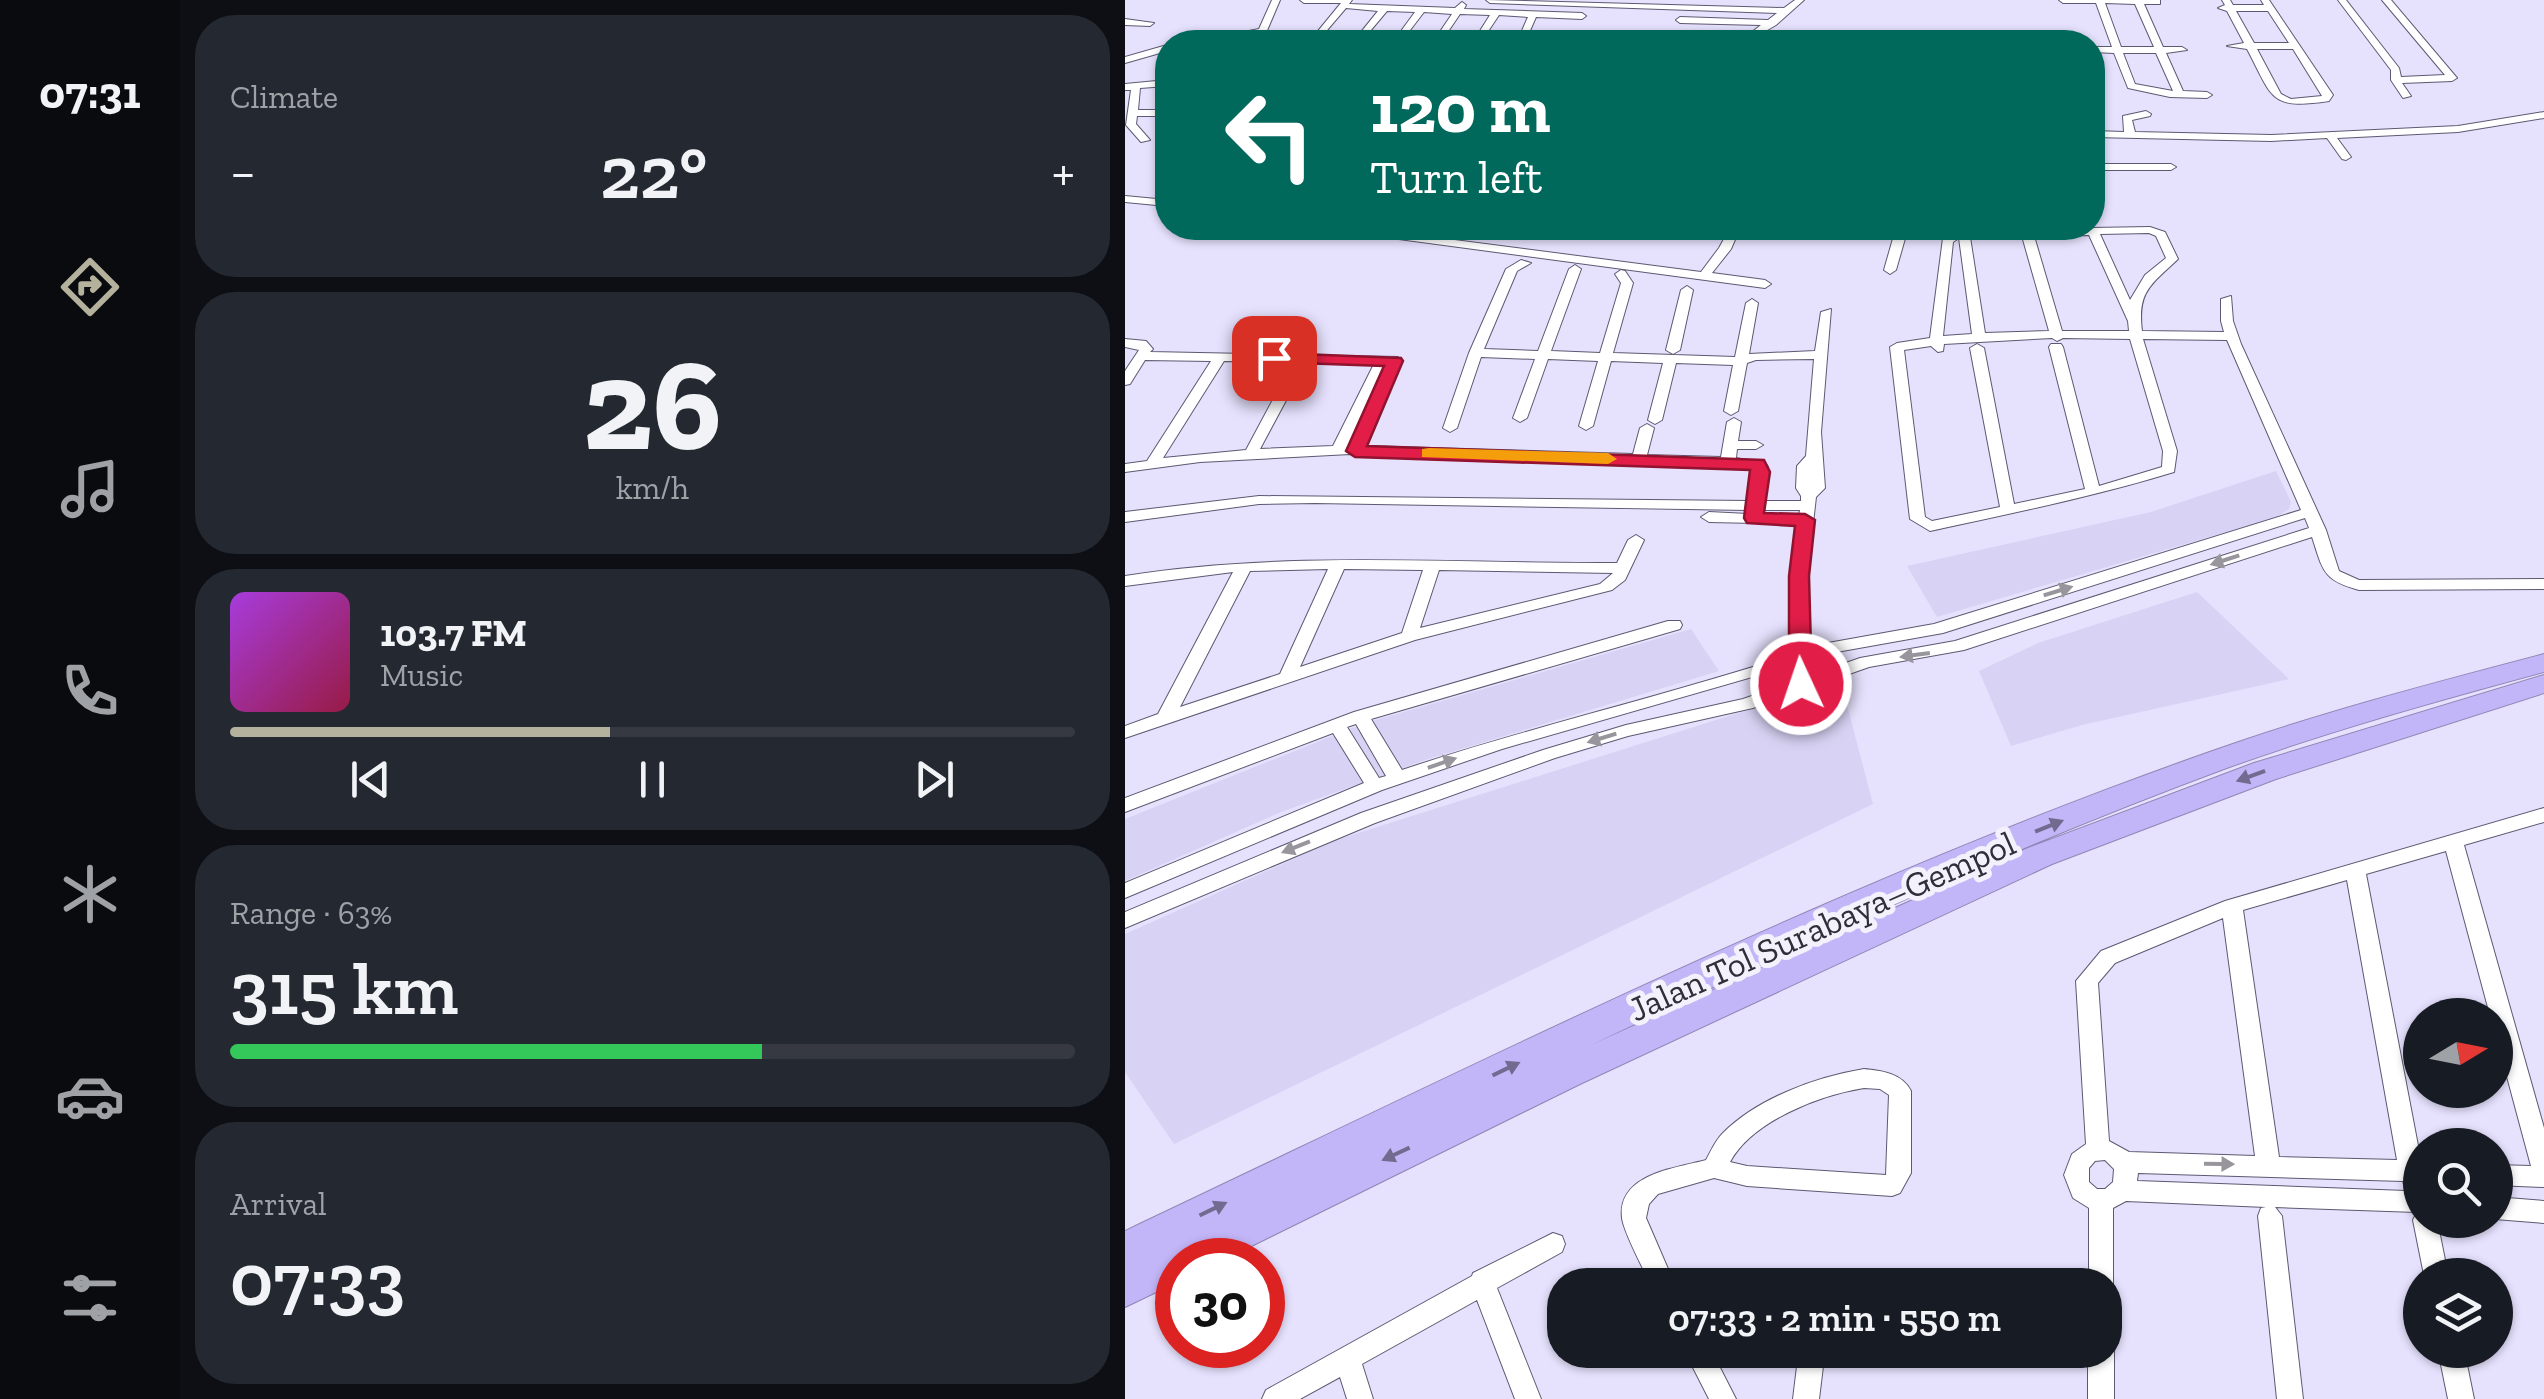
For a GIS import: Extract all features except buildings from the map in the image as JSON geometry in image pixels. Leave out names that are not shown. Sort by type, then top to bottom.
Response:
[{"type":"highway","name":"Jalan Tol Surabaya–Gempol","points":[[1125,1252],[1526,1060],[1862,922],[2186,772],[2421,696],[2544,663]]},
{"type":"highway","name":"Jalan Tol Surabaya–Gempol","points":[[1923,894],[2040,856],[2361,738],[2544,684]]},
{"type":"highway","points":[[2489,700],[2544,698]]},
{"type":"highway","name":"Jalan Tol Surabaya–Gempol","points":[[1226,1238],[1567,1073],[1862,922]]},
{"type":"highway","name":"Jalan Tol Surabaya–Gempol","points":[[1125,1287],[1155,1273]]},
{"type":"street","points":[[1263,30],[1277,0]]},
{"type":"street","points":[[1304,0],[1350,2],[1384,9],[1582,16]]},
{"type":"street","points":[[1445,30],[1465,0]]},
{"type":"street","points":[[1490,0],[1787,11]]},
{"type":"street","points":[[1763,30],[1800,0]]},
{"type":"street","points":[[2063,0],[2157,2]]},
{"type":"street","points":[[2342,0],[2396,70],[2396,80],[2406,96]]},
{"type":"street","points":[[2386,0],[2452,78],[2396,80]]},
{"type":"street","points":[[2099,1],[2131,86],[2207,94]]},
{"type":"street","points":[[2139,1],[2179,94]]},
{"type":"street","points":[[1324,30],[1350,2]]},
{"type":"street","points":[[1330,30],[1350,2]]},
{"type":"street","points":[[1576,30],[1595,2]]},
{"type":"street","points":[[1586,30],[1595,2]]},
{"type":"street","points":[[2268,4],[2328,95],[2325,99],[2280,99],[2254,46],[2226,5],[2268,4]]},
{"type":"street","points":[[1634,30],[1645,6]]},
{"type":"street","points":[[1680,30],[1685,8]]},
{"type":"street","points":[[1367,30],[1384,9]]},
{"type":"street","points":[[1406,30],[1421,10]]},
{"type":"street","points":[[1485,30],[1496,13]]},
{"type":"street","points":[[1526,30],[1533,14]]},
{"type":"street","points":[[1680,20],[1773,23]]},
{"type":"street","points":[[1125,22],[1150,23]]},
{"type":"street","points":[[2232,46],[2297,46]]},
{"type":"street","points":[[2105,50],[2182,50]]},
{"type":"street","points":[[1125,60],[1155,51]]},
{"type":"street","points":[[1128,86],[1155,84]]},
{"type":"street","points":[[1128,86],[1136,89],[1132,128],[1145,140]]},
{"type":"street","points":[[1134,113],[1155,112]]},
{"type":"street","points":[[2129,134],[2127,118],[2145,114]]},
{"type":"street","points":[[2105,134],[2255,138],[2457,129],[2544,115]]},
{"type":"street","points":[[2329,134],[2346,157]]},
{"type":"street","points":[[2105,167],[2171,167]]},
{"type":"street","points":[[1125,199],[1155,203]]},
{"type":"street","points":[[2105,231],[2155,231],[2172,254],[2172,260],[2142,282],[2135,300],[2136,335]]},
{"type":"street","points":[[1443,240],[1765,284]]},
{"type":"street","points":[[1703,276],[1729,240]]},
{"type":"street","points":[[1890,270],[1898,240]]},
{"type":"street","points":[[1934,344],[1947,240]]},
{"type":"street","points":[[1965,240],[1978,343],[2008,512]]},
{"type":"street","points":[[2029,240],[2093,492]]},
{"type":"street","points":[[2097,240],[2136,335],[2172,464],[2158,473],[2093,492],[1925,526],[1917,520],[1895,351],[1899,346],[2056,342],[2136,335],[2234,340]]},
{"type":"street","points":[[1441,454],[1476,353],[1512,269],[1525,263]]},
{"type":"street","points":[[1520,418],[1575,268]]},
{"type":"street","points":[[1586,426],[1627,283],[1621,274]]},
{"type":"street","points":[[1639,459],[1687,290]]},
{"type":"street","points":[[2227,300],[2234,340],[2318,530],[2332,572],[2352,584],[2544,584]]},
{"type":"street","points":[[1730,453],[1752,304]]},
{"type":"street","points":[[1801,684],[1797,659],[1799,576],[1807,507],[1818,488],[1820,474],[1813,458],[1827,312]]},
{"type":"street","points":[[1125,342],[1145,346],[1143,356],[1125,381]]},
{"type":"street","points":[[1476,353],[1821,356]]},
{"type":"street","points":[[1143,356],[1382,360],[1395,364],[1355,451]]},
{"type":"street","points":[[1153,464],[1220,357]]},
{"type":"street","points":[[1250,455],[1301,359]]},
{"type":"street","points":[[1337,452],[1382,360]]},
{"type":"street","points":[[1549,458],[1552,439]]},
{"type":"street","points":[[1125,468],[1250,455],[1355,451],[1639,459],[1730,453],[1755,445]]},
{"type":"street","points":[[1730,453],[1761,467],[1755,512]]},
{"type":"street","points":[[1125,517],[1259,500],[1755,512],[1807,507]]},
{"type":"street","points":[[1125,528],[1312,503]]},
{"type":"street","points":[[1125,891],[1397,778],[1601,713],[1847,642],[1937,629],[2310,512]]},
{"type":"street","points":[[1125,920],[1368,818],[1549,754],[1626,731],[1747,704],[1852,666],[1939,651],[2318,530]]},
{"type":"street","points":[[1126,730],[1409,636],[1611,584],[1636,540]]},
{"type":"street","points":[[1288,675],[1338,565]]},
{"type":"street","points":[[1125,581],[1245,566],[1623,568]]},
{"type":"street","points":[[1166,717],[1245,566]]},
{"type":"street","points":[[1409,636],[1432,568]]},
{"type":"street","points":[[1523,604],[1529,570]]},
{"type":"street","points":[[2006,608],[2024,625]]},
{"type":"street","points":[[1125,805],[1360,716],[1673,624]]},
{"type":"street","points":[[1360,716],[1397,778]]},
{"type":"street","points":[[1337,725],[1375,786]]},
{"type":"street","points":[[2098,1152],[2087,981],[2108,957],[2232,906],[2544,815]]},
{"type":"street","points":[[2453,840],[2544,1174],[2513,1175]]},
{"type":"street","points":[[2355,870],[2407,1128]]},
{"type":"street","points":[[2232,906],[2268,1164]]},
{"type":"street","points":[[1654,1268],[1634,1218],[1639,1199],[1650,1186],[1714,1168],[1747,1176],[1892,1186],[1899,1173],[1900,1092],[1887,1080],[1830,1084],[1730,1142],[1714,1168]]},
{"type":"street","points":[[2403,1170],[2122,1162],[2098,1152],[2077,1162],[2074,1178],[2084,1192],[2113,1195],[2403,1200]]},
{"type":"street","points":[[2103,1268],[2113,1195],[2129,1177],[2122,1162]]},
{"type":"street","points":[[2513,1209],[2544,1212]]},
{"type":"street","points":[[2270,1216],[2290,1399]]},
{"type":"street","points":[[1275,1399],[1553,1244]]},
{"type":"street","points":[[1481,1281],[1528,1399]]},
{"type":"street","points":[[1347,1359],[1360,1399]]},
{"type":"street","points":[[1707,1368],[1723,1399]]},
{"type":"street","points":[[1806,1399],[1809,1368]]},
{"type":"street","points":[[2101,1368],[2101,1399]]},
{"type":"street","points":[[2455,1368],[2461,1399]]},
{"type":"shaded area","points":[[2276,471],[2291,502],[2289,509],[2277,517],[1937,617],[1907,566],[2151,512]]},
{"type":"shaded area","points":[[2197,592],[2289,679],[2082,725],[2011,746],[1979,671],[2038,643]]},
{"type":"shaded area","points":[[1691,629],[1719,671],[1425,760],[1281,812],[1125,881],[1125,819],[1362,724]]},
{"type":"shaded area","points":[[1842,686],[1873,804],[1174,1144],[1125,1072],[1125,934],[1336,840],[1735,714]]},
{"type":"slow traffic","points":[[1429,453],[1608,459]]},
{"type":"route","points":[[1274,358],[1395,361],[1355,451],[1757,464],[1761,467],[1754,518],[1805,520],[1799,576],[1797,659],[1801,684]]}]
